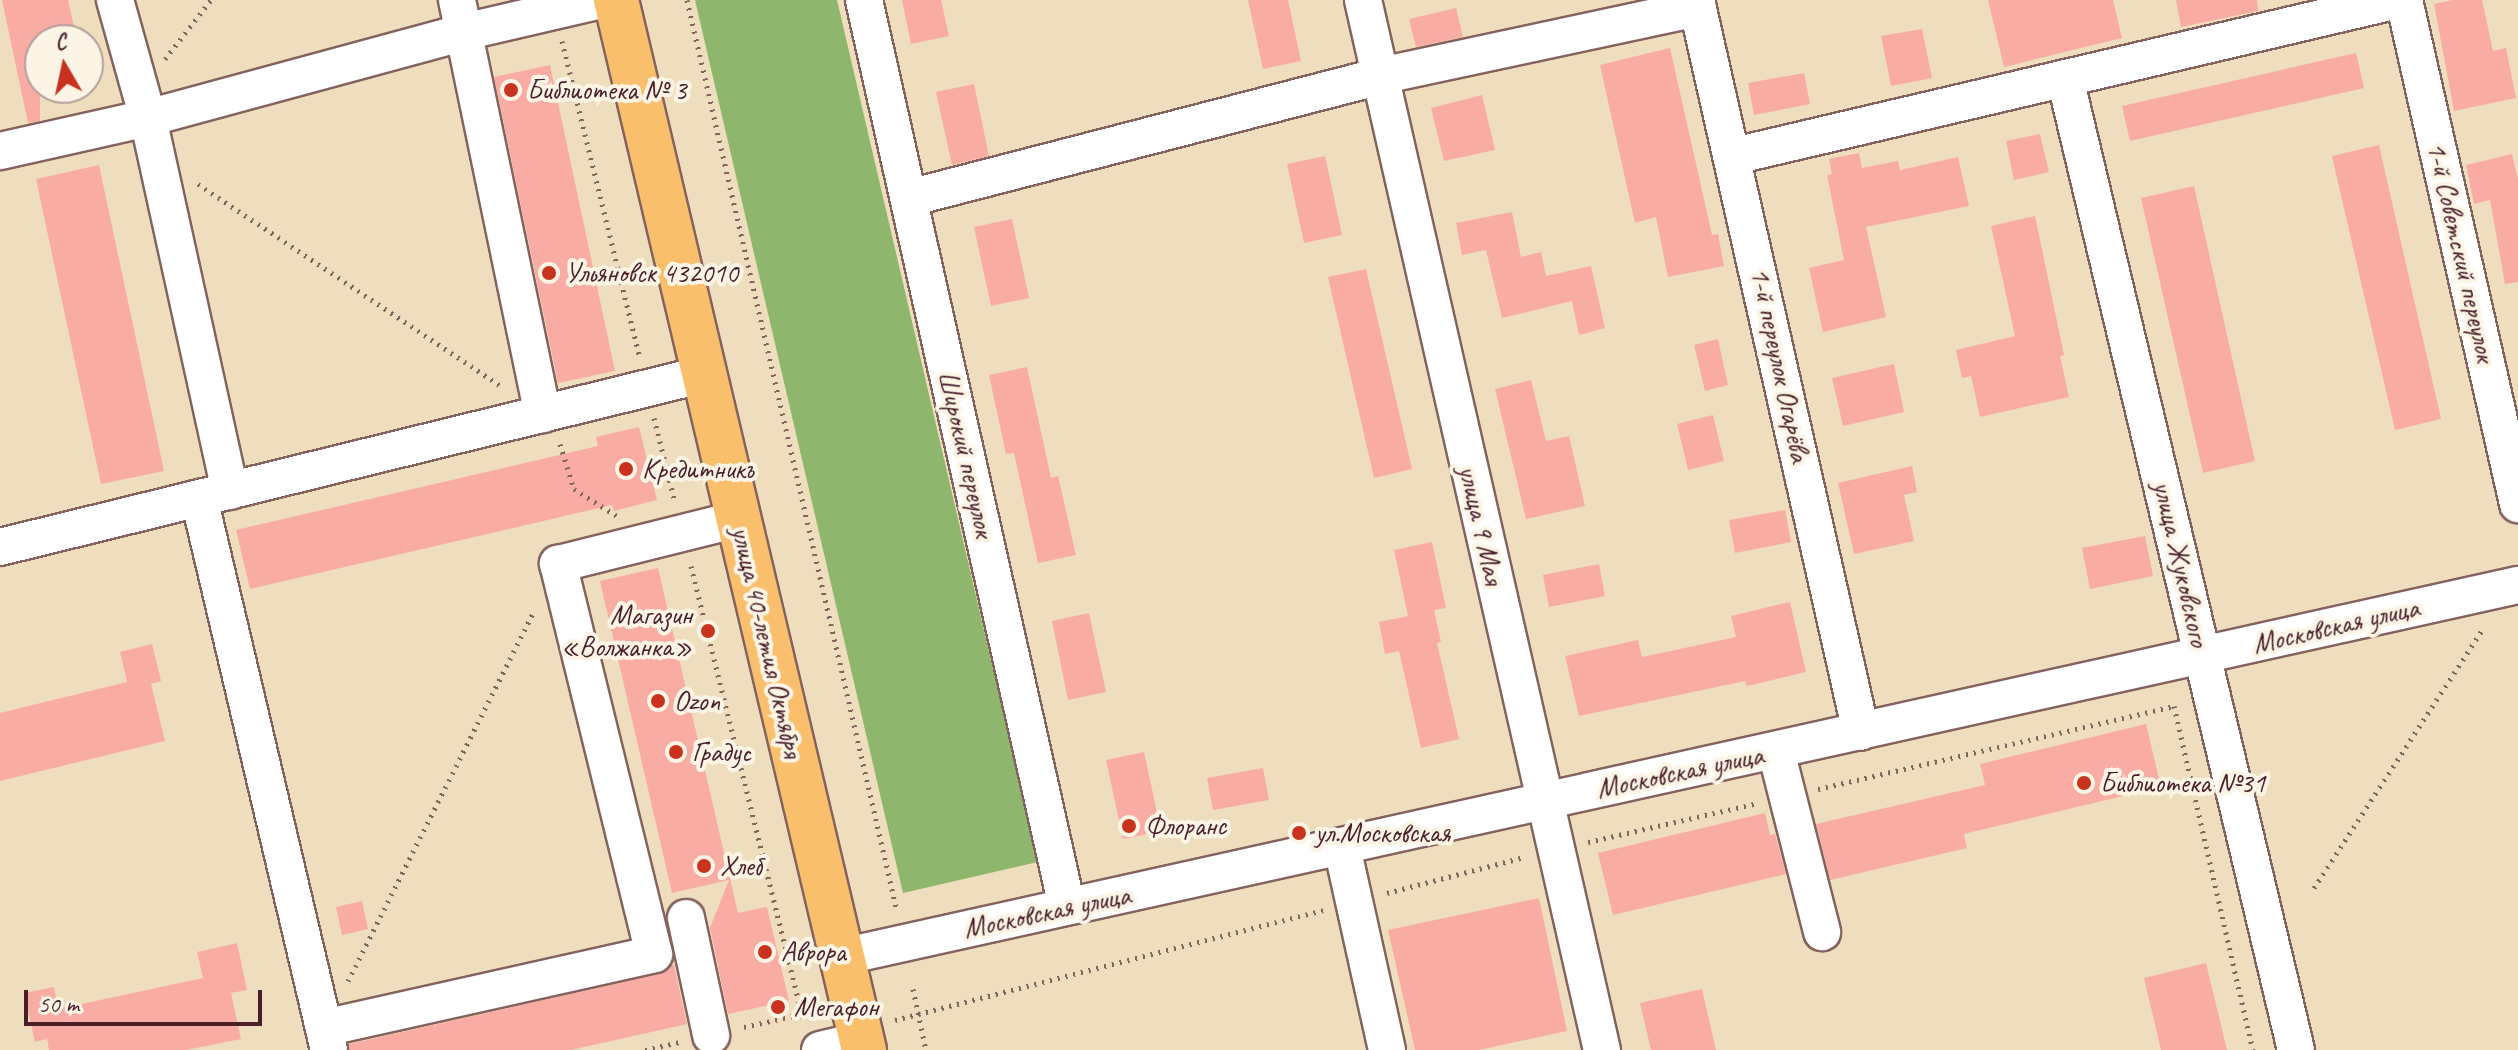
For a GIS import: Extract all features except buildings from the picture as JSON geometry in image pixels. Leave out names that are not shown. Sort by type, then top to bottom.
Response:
[{"type":"main road","name":"улица 40-летия Октября","points":[[616,0],[860,1040]]},
{"type":"street","points":[[115,0],[157,156],[214,494],[326,1039],[654,954],[558,564],[739,519]]},
{"type":"street","points":[[0,151],[144,104],[461,16],[601,0]]},
{"type":"street","name":"Широкий переулок","points":[[864,0],[1067,907]]},
{"type":"street","name":"улица 9 Мая","points":[[1363,0],[1544,802],[1567,846],[1602,1050]]},
{"type":"street","points":[[1734,156],[2398,0]]},
{"type":"street","name":"1-й Советский переулок","points":[[2404,0],[2518,504]]},
{"type":"street","points":[[909,198],[1380,76],[1697,4]]},
{"type":"street","name":"1-й переулок Огарёва","points":[[1697,4],[1734,156],[1861,732]]},
{"type":"street","points":[[461,16],[547,413]]},
{"type":"street","name":"улица Жуковского","points":[[2065,78],[2296,1050]]},
{"type":"street","points":[[0,547],[705,374]]},
{"type":"street","name":"Московская улица","points":[[841,957],[2202,656],[2516,596]]},
{"type":"street","points":[[1776,751],[1822,932]]},
{"type":"street","points":[[1342,847],[1387,1050]]},
{"type":"street","points":[[686,918],[711,1035]]},
{"type":"path","points":[[144,104],[211,0]]},
{"type":"path","points":[[687,0],[899,919]]},
{"type":"path","points":[[157,156],[547,413],[574,489],[655,540]]},
{"type":"path","points":[[326,1039],[558,564]]},
{"type":"path","points":[[2314,888],[2516,596]]},
{"type":"path","points":[[860,1040],[918,1015],[1567,846],[2174,706],[2253,1050]]},
{"type":"path","points":[[913,989],[926,1050]]},
{"type":"green space","points":[[695,0],[837,0],[1038,862],[903,893]]},
{"type":"place","name":"Библиотека № 3","points":[[511,90]]},
{"type":"place","name":"Ульяновск 432010","points":[[549,273]]},
{"type":"place","name":"Кредитникъ","points":[[626,469]]},
{"type":"place","name":"Магазин «Волжанка»","points":[[708,631]]},
{"type":"place","name":"Ozon","points":[[658,701]]},
{"type":"place","name":"Градус","points":[[676,752]]},
{"type":"place","name":"Библиотека №31","points":[[2084,783]]},
{"type":"place","name":"Флоранс","points":[[1129,826]]},
{"type":"place","name":"ул.Московская","points":[[1299,833]]},
{"type":"place","name":"Хлеб","points":[[704,866]]},
{"type":"place","name":"Аврора","points":[[765,952]]},
{"type":"place","name":"Мегафон","points":[[778,1007]]}]
